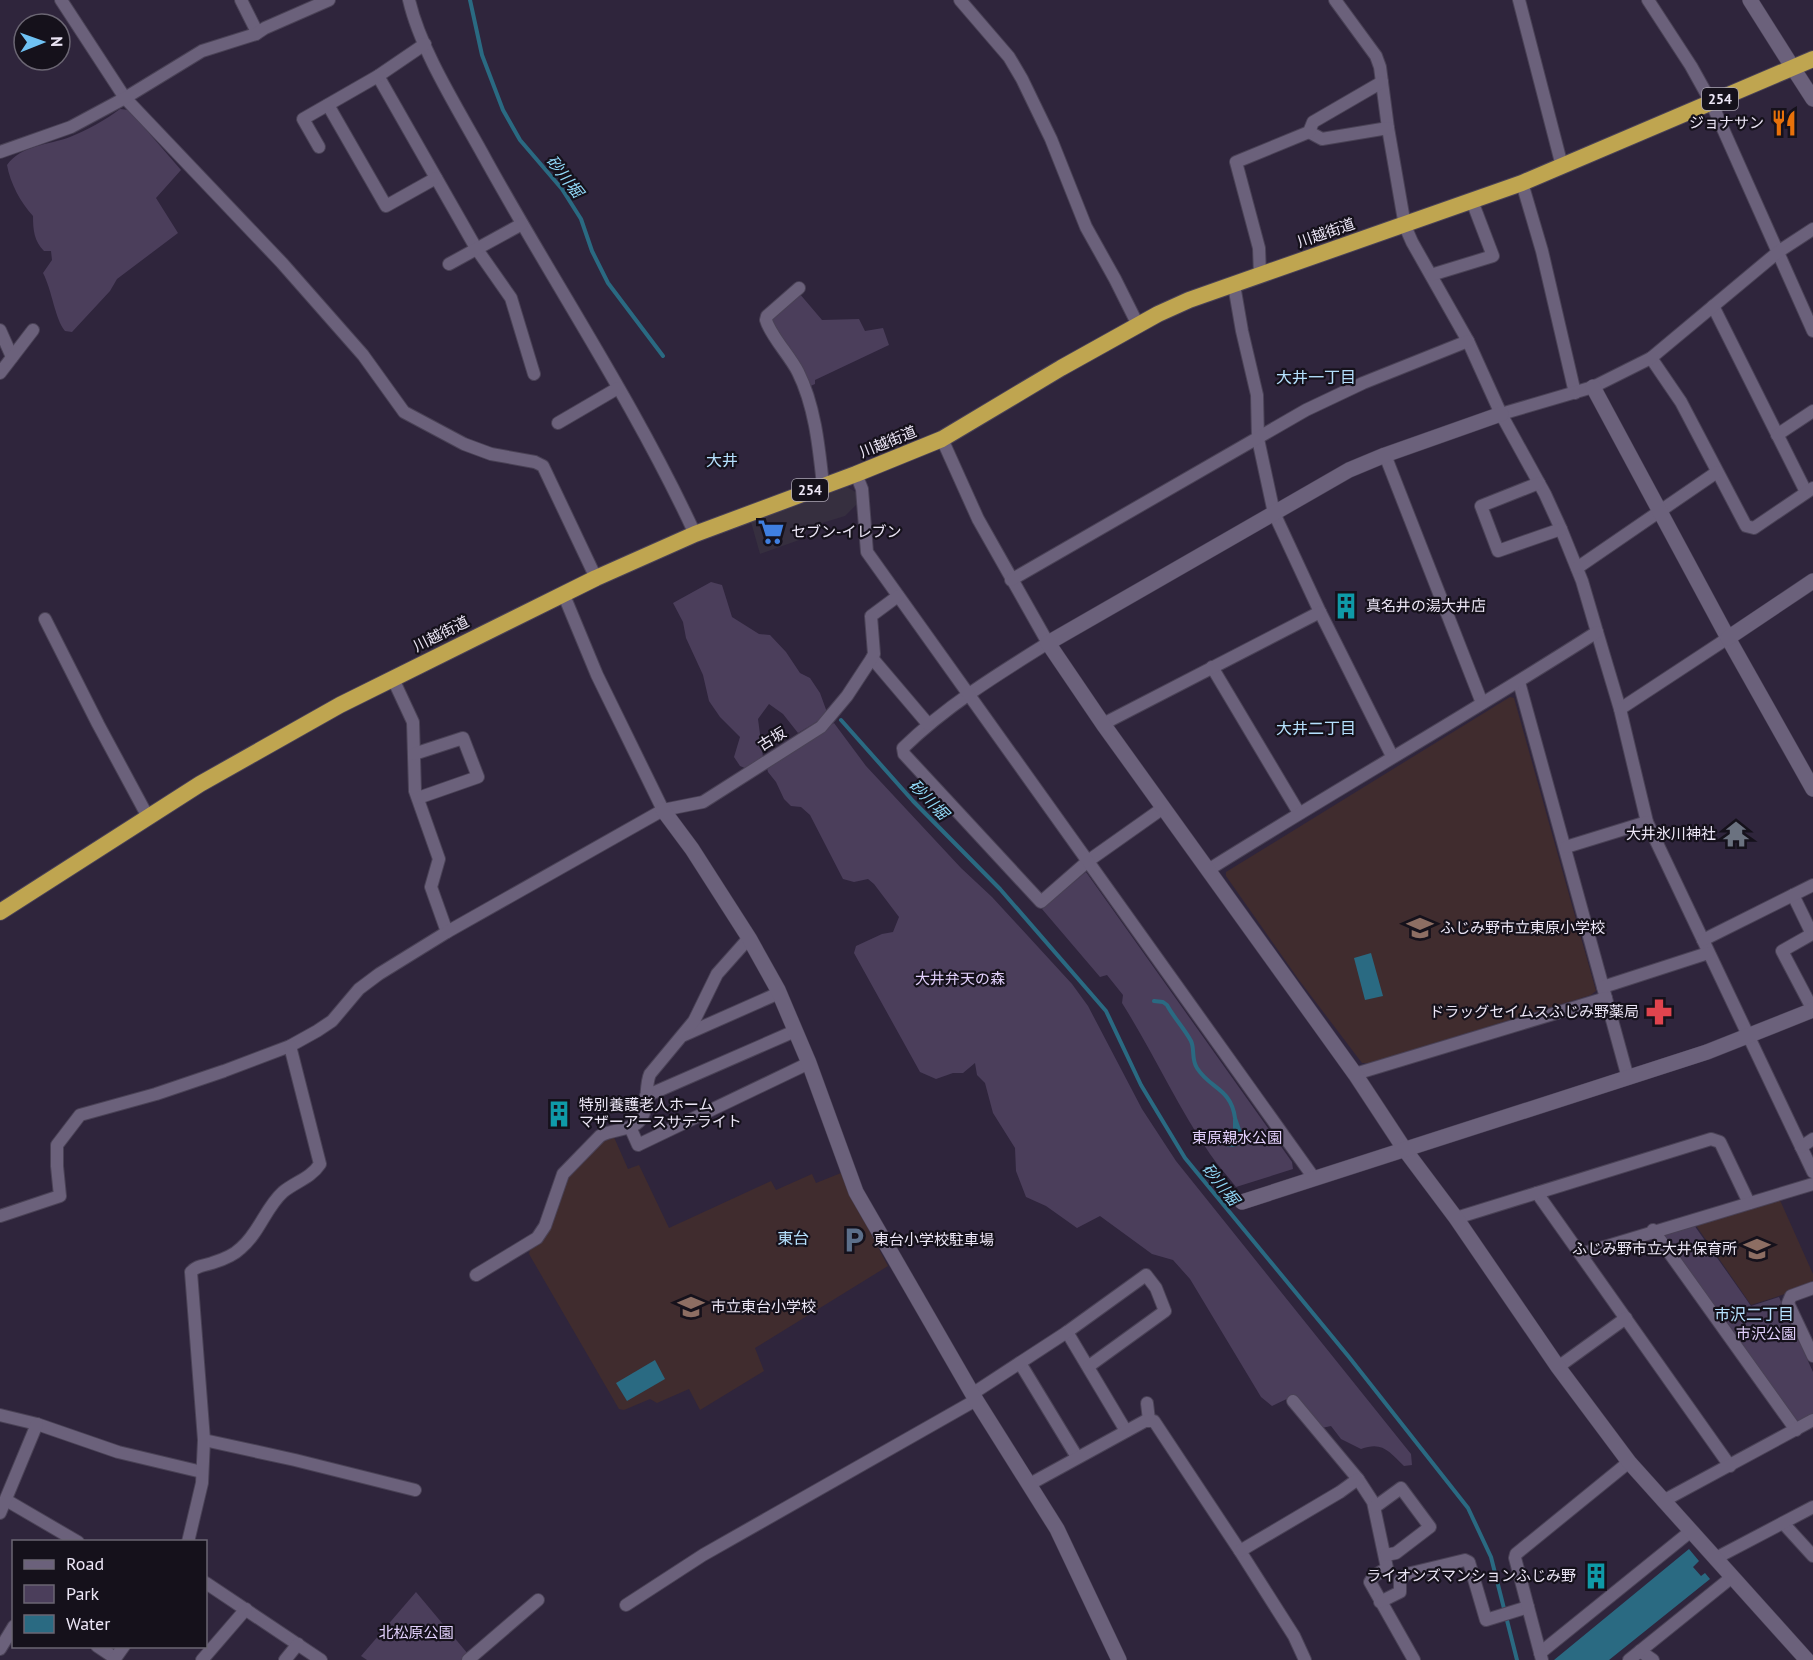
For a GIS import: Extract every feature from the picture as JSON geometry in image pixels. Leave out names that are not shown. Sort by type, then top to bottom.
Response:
[{"type":"highway","name":"川越街道","points":[[1,912],[148,817],[261,748],[340,705],[563,593],[695,534],[942,439],[1138,325],[1189,300],[1522,183],[1813,59]]},
{"type":"street","points":[[62,0],[126,98],[282,263],[363,355],[404,412],[464,444],[491,454],[535,462],[543,466],[596,578]]},
{"type":"street","points":[[240,0],[256,34]]},
{"type":"street","points":[[0,152],[70,127],[126,98],[202,51],[256,34],[329,0]]},
{"type":"street","points":[[410,0],[415,25],[425,44],[522,224],[680,499],[695,534]]},
{"type":"street","points":[[960,0],[1009,57],[1022,80],[1052,139],[1086,227],[1138,325]]},
{"type":"street","points":[[1335,0],[1376,56],[1380,67],[1405,226],[1468,341],[1501,414],[1539,483],[1577,568],[1620,709],[1647,822],[1813,1172]]},
{"type":"street","points":[[1519,0],[1562,166]]},
{"type":"street","points":[[1648,0],[1691,66],[1711,102],[1813,332]]},
{"type":"street","points":[[1750,0],[1813,99]]},
{"type":"street","points":[[319,147],[303,119],[378,76],[425,44]]},
{"type":"street","points":[[378,76],[476,248],[511,298],[534,374]]},
{"type":"street","points":[[1260,275],[1258,248],[1236,162],[1309,132],[1313,122],[1382,82]]},
{"type":"street","points":[[328,105],[386,206],[436,178]]},
{"type":"street","points":[[1309,132],[1322,139],[1388,128]]},
{"type":"street","points":[[1522,183],[1542,251],[1575,393]]},
{"type":"street","points":[[1431,275],[1493,256],[1472,201]]},
{"type":"street","points":[[449,264],[522,224]]},
{"type":"street","points":[[1163,808],[1088,861],[1041,902],[904,754],[903,748],[928,724],[1048,643],[1349,470],[1501,414],[1593,387],[1651,358],[1778,252],[1813,229]]},
{"type":"street","points":[[1234,285],[1257,395],[1258,439],[1274,513],[1320,612],[1392,756]]},
{"type":"street","points":[[799,288],[767,316],[766,320],[798,373],[810,407],[823,485]]},
{"type":"street","points":[[1651,358],[1681,402],[1744,524],[1749,528],[1754,528],[1810,490],[1777,435],[1713,306]]},
{"type":"street","points":[[0,330],[12,357]]},
{"type":"street","points":[[0,373],[33,330]]},
{"type":"street","points":[[1011,580],[1306,410],[1363,383],[1468,341]]},
{"type":"street","points":[[1593,387],[1728,638],[1811,780]]},
{"type":"street","points":[[558,423],[618,388]]},
{"type":"street","points":[[1777,435],[1813,411]]},
{"type":"street","points":[[942,439],[978,519],[1011,580],[1045,634],[1048,643],[1103,724],[1355,1074],[1405,1150],[1456,1218],[1558,1367],[1629,1462],[1807,1660]]},
{"type":"street","points":[[1385,455],[1482,703]]},
{"type":"street","points":[[1577,568],[1717,472]]},
{"type":"street","points":[[856,474],[862,489],[867,552],[1314,1178]]},
{"type":"street","points":[[1539,483],[1481,506],[1498,551],[1561,529]]},
{"type":"street","points":[[1620,709],[1813,581]]},
{"type":"street","points":[[563,593],[597,675],[663,810],[692,849],[749,938],[779,993],[809,1063],[856,1192],[974,1397],[1030,1484],[1067,1548],[1119,1660]]},
{"type":"street","points":[[898,596],[871,616],[874,654],[872,658],[928,724]]},
{"type":"street","points":[[1103,724],[1320,612]]},
{"type":"street","points":[[45,619],[148,817]]},
{"type":"street","points":[[1208,870],[1392,756],[1519,682],[1597,632]]},
{"type":"street","name":"古坂","points":[[0,1216],[60,1196],[57,1145],[80,1115],[156,1094],[290,1047],[332,1021],[359,989],[379,974],[447,932],[663,810],[704,802],[821,727],[847,696],[872,658]]},
{"type":"street","points":[[1212,667],[1299,813]]},
{"type":"street","points":[[393,679],[413,722],[415,791],[439,860],[432,887],[447,932]]},
{"type":"street","points":[[1519,682],[1628,1078]]},
{"type":"street","points":[[414,754],[463,738],[478,777],[418,798]]},
{"type":"street","points":[[1566,847],[1647,822]]},
{"type":"street","points":[[1703,940],[1813,885]]},
{"type":"street","points":[[1242,1202],[1628,1078],[1748,1037],[1813,1010],[1782,951],[1812,934],[1793,895]]},
{"type":"street","points":[[476,1275],[537,1238],[545,1226],[563,1174],[600,1136],[606,1132],[635,1126],[640,1120],[645,1108],[646,1082],[650,1074],[694,1021],[717,974],[749,938]]},
{"type":"street","points":[[1355,1074],[1604,992],[1708,953]]},
{"type":"street","points":[[680,1036],[779,993]]},
{"type":"street","points":[[646,1096],[795,1031]]},
{"type":"street","points":[[188,1540],[202,1483],[204,1440],[191,1272],[195,1267],[212,1264],[229,1257],[242,1248],[274,1200],[311,1174],[321,1164],[290,1047]]},
{"type":"street","points":[[630,1127],[638,1145],[809,1063]]},
{"type":"street","points":[[1456,1218],[1716,1139],[1720,1142],[1749,1203]]},
{"type":"street","points":[[1801,1147],[1813,1139]]},
{"type":"street","points":[[1581,1254],[1653,1230],[1813,1184]]},
{"type":"street","points":[[1537,1193],[1730,1466]]},
{"type":"street","points":[[1653,1230],[1796,1430]]},
{"type":"street","points":[[626,1605],[703,1555],[974,1397],[1146,1275],[1156,1288],[1165,1311],[1089,1366]]},
{"type":"street","points":[[1813,1288],[1791,1296],[1788,1303],[1813,1356]]},
{"type":"street","points":[[1558,1367],[1626,1318]]},
{"type":"street","points":[[1067,1332],[1126,1431]]},
{"type":"street","points":[[1020,1363],[1077,1457]]},
{"type":"street","points":[[1293,1401],[1358,1479],[1375,1507],[1387,1568],[1374,1576],[1370,1582],[1414,1660]]},
{"type":"street","points":[[1147,1403],[1149,1420]]},
{"type":"street","points":[[0,1415],[37,1424],[118,1452],[202,1472]]},
{"type":"street","points":[[1030,1484],[1126,1431],[1149,1420],[1154,1421],[1294,1636],[1305,1660]]},
{"type":"street","points":[[1664,1501],[1813,1420]]},
{"type":"street","points":[[0,1513],[37,1424]]},
{"type":"street","points":[[204,1440],[415,1490]]},
{"type":"street","points":[[1629,1462],[1516,1554],[1523,1609],[1541,1656],[1691,1531]]},
{"type":"street","points":[[1240,1551],[1358,1479]]},
{"type":"street","points":[[1375,1507],[1401,1488],[1430,1527],[1396,1553],[1386,1555]]},
{"type":"street","points":[[6,1500],[69,1540]]},
{"type":"street","points":[[1716,1558],[1813,1507]]},
{"type":"street","points":[[1783,1523],[1813,1556]]},
{"type":"street","points":[[1380,1602],[1400,1592],[1400,1580],[1407,1574],[1465,1560],[1469,1563],[1486,1620],[1523,1609]]},
{"type":"street","points":[[1629,1660],[1732,1577]]},
{"type":"street","points":[[207,1584],[321,1660]]},
{"type":"street","points":[[468,1660],[538,1600]]},
{"type":"street","points":[[202,1660],[246,1609]]},
{"type":"street","points":[[0,1649],[12,1629]]},
{"type":"street","points":[[285,1660],[298,1644]]},
{"type":"street","points":[[98,1648],[115,1659]]},
{"type":"street","points":[[1640,1651],[1653,1660]]},
{"type":"shaded area","points":[[847,487],[859,494],[859,502],[845,516],[809,527],[802,539],[760,554],[751,522]]},
{"type":"shaded area","name":"ふじみ野市立東原小学校","points":[[1510,697],[1514,698],[1596,991],[1591,995],[1369,1063],[1362,1063],[1299,980],[1226,876],[1226,872]]},
{"type":"shaded area","name":"市立東台小学校","points":[[613,1135],[628,1169],[639,1165],[669,1228],[771,1181],[776,1190],[812,1174],[816,1183],[841,1173],[888,1266],[755,1348],[764,1371],[700,1410],[689,1389],[657,1403],[650,1399],[624,1410],[619,1409],[529,1254],[530,1249],[541,1243],[548,1231],[567,1175],[604,1138]]},
{"type":"shaded area","name":"ふじみ野市立大井保育所","points":[[1779,1198],[1813,1274],[1813,1285],[1751,1305],[1695,1224]]},
{"type":"green space","points":[[120,109],[129,110],[181,170],[156,198],[178,233],[117,279],[110,291],[72,332],[65,331],[43,273],[52,260],[51,251],[44,251],[38,243],[33,216],[17,192],[7,165],[13,158],[28,149],[76,134],[103,121]]},
{"type":"green space","points":[[799,293],[822,320],[859,319],[865,331],[883,328],[889,345],[815,380],[815,384],[806,388],[771,324],[771,318]]},
{"type":"green space","points":[[711,582],[722,585],[732,617],[759,634],[770,635],[786,652],[800,673],[810,678],[820,693],[828,715],[798,733],[783,714],[769,704],[758,719],[763,757],[747,769],[740,766],[734,757],[740,737],[720,717],[709,701],[703,675],[686,638],[683,622],[673,603]]},
{"type":"green space","name":"大井弁天の森","points":[[834,723],[866,766],[1072,984],[1088,1006],[1142,1109],[1176,1161],[1411,1454],[1412,1465],[1404,1466],[1390,1452],[1380,1447],[1361,1449],[1341,1439],[1331,1426],[1322,1428],[1295,1395],[1272,1406],[1261,1397],[1190,1279],[1173,1260],[1152,1254],[1100,1216],[1077,1228],[1046,1206],[1026,1197],[1016,1171],[1015,1148],[993,1113],[985,1083],[977,1075],[975,1063],[963,1073],[953,1073],[936,1079],[920,1072],[854,953],[856,946],[882,934],[893,932],[899,917],[868,879],[854,882],[843,879],[810,815],[801,807],[791,806],[784,799],[768,772],[766,764]]},
{"type":"green space","name":"東原親水公園","points":[[1086,872],[1292,1162],[1293,1169],[1236,1187],[1210,1154],[1122,1003],[1123,995],[1107,975],[1100,977],[1042,909]]},
{"type":"green space","name":"市沢公園","points":[[1694,1225],[1751,1306],[1779,1297],[1813,1372],[1813,1415],[1797,1423],[1664,1240],[1665,1234]]},
{"type":"green space","name":"北松原公園","points":[[416,1592],[468,1654],[461,1660],[367,1660],[361,1656]]},
{"type":"water","points":[[1371,953],[1383,996],[1365,1000],[1354,958]]},
{"type":"water","points":[[1237,1118],[1244,1138],[1241,1144],[1234,1147],[1226,1146],[1233,1129],[1233,1119]]},
{"type":"water","points":[[655,1360],[665,1379],[627,1401],[616,1383]]},
{"type":"water","points":[[1689,1549],[1699,1561],[1693,1567],[1701,1576],[1705,1573],[1710,1579],[1609,1660],[1554,1660]]},
{"type":"waterway","name":"砂川堀","points":[[470,0],[482,55],[503,110],[520,140],[562,189],[581,219],[592,251],[608,283],[663,356]]},
{"type":"waterway","name":"砂川堀","points":[[841,720],[913,801],[1000,889],[1106,1011],[1141,1085],[1185,1158],[1349,1357],[1468,1508],[1491,1557],[1517,1660]]},
{"type":"waterway","points":[[1154,1001],[1167,1005],[1191,1041],[1197,1068],[1229,1100],[1235,1118]]},
{"type":"place","name":"ジョナサン","points":[[1784,123]]},
{"type":"place","name":"セブン-イレブン","points":[[771,532]]},
{"type":"place","name":"真名井の湯大井店","points":[[1346,606]]},
{"type":"place","name":"大井氷川神社","points":[[1736,834]]},
{"type":"place","name":"ふじみ野市立東原小学校","points":[[1420,928]]},
{"type":"place","name":"ドラッグセイムスふじみ野薬局","points":[[1659,1012]]},
{"type":"place","name":"特別養護老人ホーム マザーアースサテライト","points":[[559,1114]]},
{"type":"place","name":"東台小学校駐車場","points":[[854,1240]]},
{"type":"place","name":"ふじみ野市立大井保育所","points":[[1757,1249]]},
{"type":"place","name":"市立東台小学校","points":[[691,1307]]},
{"type":"place","name":"ライオンズマンションふじみ野","points":[[1596,1576]]},
{"type":"district","name":"大井一丁目","points":[[1316,377]]},
{"type":"district","name":"大井","points":[[722,460]]},
{"type":"district","name":"大井二丁目","points":[[1316,728]]},
{"type":"district","name":"東台","points":[[793,1238]]},
{"type":"district","name":"市沢二丁目","points":[[1754,1314]]}]
